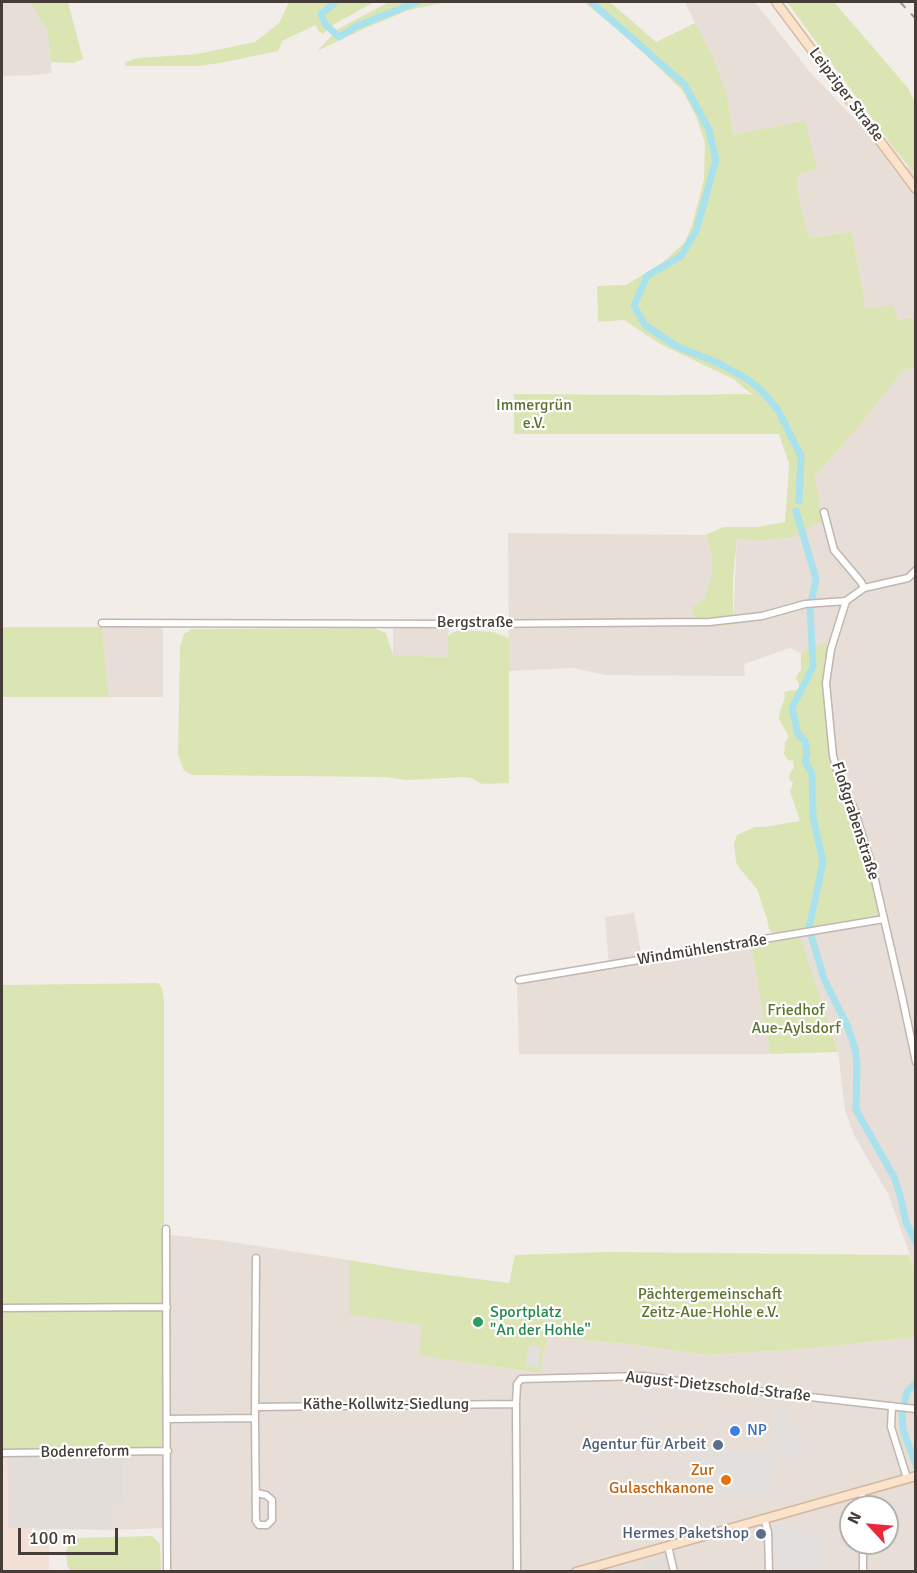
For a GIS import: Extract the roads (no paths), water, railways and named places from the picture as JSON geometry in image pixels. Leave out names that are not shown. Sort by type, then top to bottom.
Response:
[{"type":"street","name":"Leipziger Straße","points":[[776,2],[915,189]]},
{"type":"street","points":[[824,512],[834,550],[864,588]]},
{"type":"street","points":[[908,578],[915,570]]},
{"type":"street","points":[[846,602],[864,588],[908,578],[915,581]]},
{"type":"street","name":"Bergstraße","points":[[102,623],[464,624],[709,621],[762,616],[805,604],[846,602]]},
{"type":"street","name":"Floßgrabenstraße","points":[[846,602],[831,649],[826,675],[832,749],[839,777],[854,809],[864,841],[884,919],[915,1062]]},
{"type":"street","name":"Windmühlenstraße","points":[[519,980],[884,919]]},
{"type":"street","points":[[166,1229],[167,1572]]},
{"type":"street","points":[[256,1258],[255,1407],[256,1521],[259,1525],[267,1526],[272,1520],[272,1500],[261,1492],[256,1493]]},
{"type":"street","points":[[2,1308],[167,1307]]},
{"type":"street","name":"August-Dietzschold-Straße","points":[[517,1572],[516,1404],[517,1384],[521,1379],[643,1376],[733,1389],[898,1407]]},
{"type":"street","name":"Käthe-Kollwitz-Siedlung","points":[[255,1407],[516,1404]]},
{"type":"street","points":[[576,1572],[912,1477],[891,1427],[898,1407],[915,1409]]},
{"type":"street","points":[[167,1419],[255,1418]]},
{"type":"street","name":"Bodenreform","points":[[2,1453],[168,1451]]},
{"type":"street","points":[[764,1518],[769,1538],[769,1572]]},
{"type":"street","points":[[668,1546],[675,1572]]},
{"type":"street","points":[[863,1555],[863,1572]]},
{"type":"waterway","points":[[336,2],[321,14],[325,24],[339,37],[355,27],[417,2]]},
{"type":"waterway","points":[[591,2],[685,85],[709,130],[716,160],[696,231],[681,256],[647,276],[634,306],[645,325],[676,346],[718,363],[744,377],[759,388],[778,410],[801,456],[799,501]]},
{"type":"waterway","points":[[796,511],[816,579],[810,608],[813,667],[792,708],[798,734],[805,741],[807,755],[805,761],[812,774],[813,817],[823,862],[809,928],[824,979],[846,1023],[855,1048],[856,1110],[894,1177],[906,1222],[916,1243]]},
{"type":"waterway","points":[[916,1383],[907,1392],[902,1412],[903,1430],[916,1465]]},
{"type":"railway","points":[[900,2],[916,19]]},
{"type":"place","name":"Sportplatz \"An der Hohle\"","points":[[478,1322]]},
{"type":"place","name":"NP","points":[[735,1431]]},
{"type":"place","name":"Agentur für Arbeit","points":[[718,1445]]},
{"type":"place","name":"Zur Gulaschkanone","points":[[726,1480]]},
{"type":"place","name":"Hermes Paketshop","points":[[761,1534]]},
{"type":"park label","name":"Immergrün e.V.","points":[[534,415]]},
{"type":"park label","name":"Friedhof Aue-Aylsdorf","points":[[796,1020]]},
{"type":"park label","name":"Pächtergemeinschaft Zeitz-Aue-Hohle e.V.","points":[[710,1304]]}]
